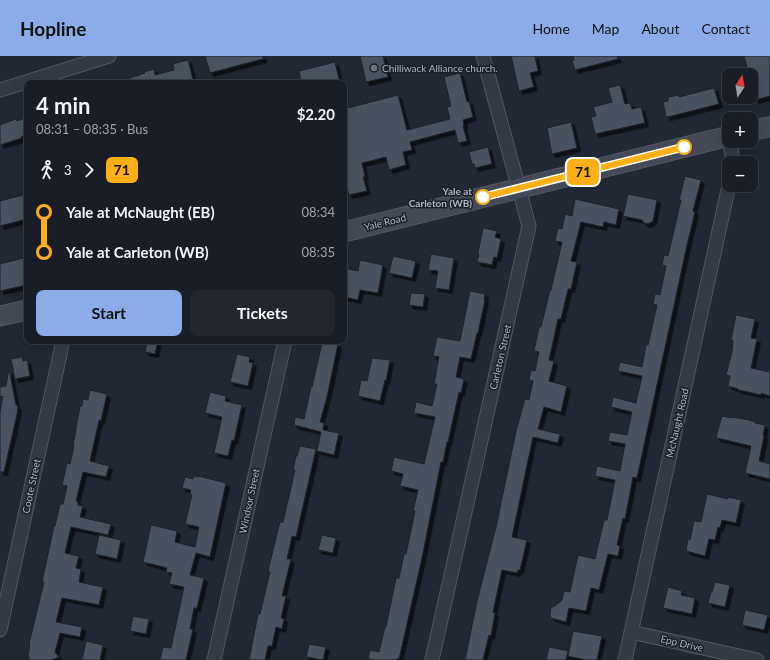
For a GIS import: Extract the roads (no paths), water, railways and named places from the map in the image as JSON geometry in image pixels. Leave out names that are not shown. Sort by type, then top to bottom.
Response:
[{"type":"main road","points":[[758,129],[770,127]]},
{"type":"main road","name":"Yale Road","points":[[347,231],[519,188],[722,140]]},
{"type":"main road","points":[[0,316],[24,311]]},
{"type":"street","points":[[32,80],[109,56]]},
{"type":"street","name":"Carleton Street","points":[[432,660],[529,226],[483,56]]},
{"type":"street","points":[[0,90],[24,83]]},
{"type":"street","name":"McNaught Road","points":[[625,660],[728,192]]},
{"type":"street","name":"Coote Street","points":[[0,630],[62,344]]},
{"type":"street","name":"Windsor Street","points":[[214,660],[284,344]]},
{"type":"street","name":"Epp Drive","points":[[631,632],[756,660]]},
{"type":"place","name":"Chilliwack Alliance church.","points":[[374,68]]},
{"type":"place","name":"Yale at Carleton (WB)","points":[[483,197]]}]
